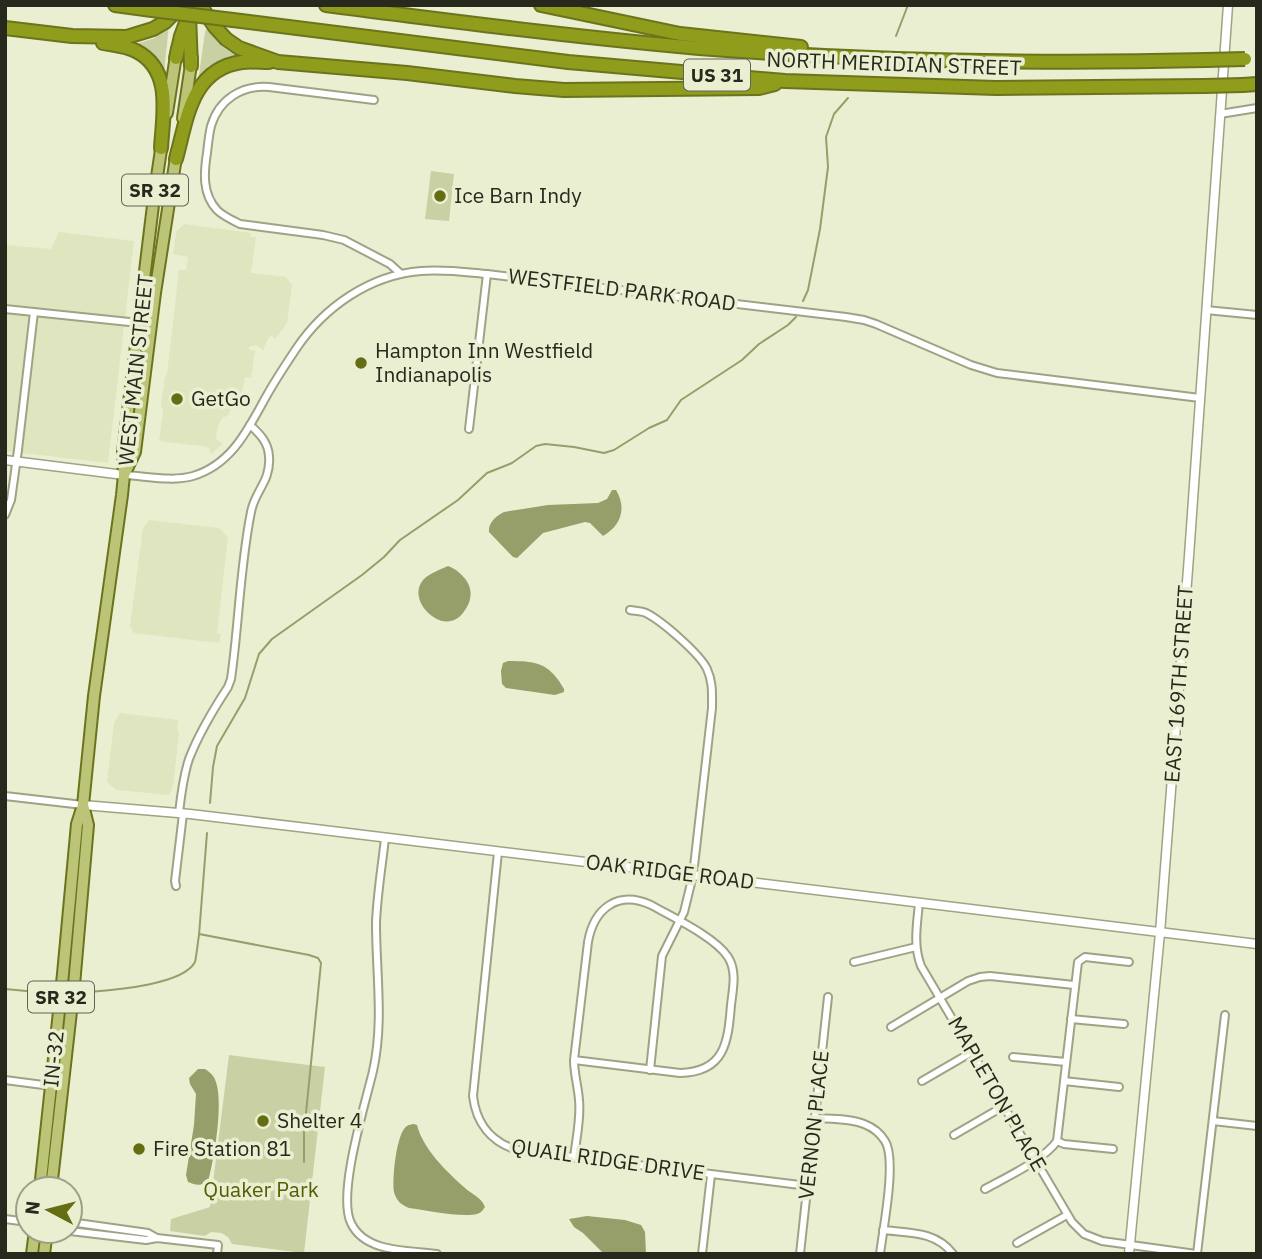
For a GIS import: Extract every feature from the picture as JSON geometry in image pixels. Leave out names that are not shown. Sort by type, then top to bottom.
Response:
[{"type":"highway","name":"NORTH MERIDIAN STREET","points":[[115,5],[568,62],[785,81],[996,88],[1257,84]]},
{"type":"highway","name":"NORTH MERIDIAN STREET","points":[[326,5],[532,31],[757,52],[1010,62],[1251,58]]},
{"type":"highway","points":[[541,5],[680,34],[797,46],[821,55]]},
{"type":"highway","points":[[5,28],[117,38],[133,36],[159,26],[191,7]]},
{"type":"highway","points":[[176,58],[191,7]]},
{"type":"highway","points":[[191,7],[239,48],[278,62]]},
{"type":"highway","points":[[191,7],[191,66]]},
{"type":"highway","points":[[72,36],[129,49],[153,65],[164,96],[162,148]]},
{"type":"highway","points":[[176,159],[192,101],[202,83],[218,71],[238,62],[278,62],[407,73],[564,90],[760,88],[785,81]]},
{"type":"main road","name":"WEST MAIN STREET","points":[[124,475],[123,452],[154,197],[176,58]]},
{"type":"main road","name":"WEST MAIN STREET","points":[[124,475],[135,452],[155,293],[191,66]]},
{"type":"main road","name":"IN-32","points":[[41,1175],[77,824],[83,805],[94,696],[124,475]]},
{"type":"main road","name":"IN-32","points":[[53,1175],[74,985],[88,825],[83,805]]},
{"type":"street","name":"EAST 169TH STREET","points":[[1129,1250],[1160,933],[1228,5]]},
{"type":"street","points":[[374,100],[269,87],[245,89],[229,99],[215,116],[205,166],[205,188],[217,210],[240,224],[344,240],[383,260],[401,274]]},
{"type":"street","points":[[1220,114],[1257,108]]},
{"type":"street","name":"WESTFIELD PARK ROAD","points":[[124,475],[170,478],[198,474],[215,466],[240,442],[303,337],[324,315],[356,292],[408,272],[437,270],[486,274],[864,320],[971,365],[997,373],[1200,398]]},
{"type":"street","points":[[469,429],[486,274]]},
{"type":"street","points":[[5,309],[139,323]]},
{"type":"street","points":[[1206,310],[1257,315]]},
{"type":"street","points":[[5,515],[11,500],[34,312]]},
{"type":"street","points":[[176,886],[183,783],[188,762],[201,733],[231,678],[251,508],[265,483],[269,464],[267,444],[250,425]]},
{"type":"street","points":[[5,460],[124,475]]},
{"type":"street","points":[[630,610],[644,612],[661,622],[692,650],[705,665],[712,687],[712,708],[693,875],[686,905],[661,962],[650,1070]]},
{"type":"street","points":[[5,796],[83,805]]},
{"type":"street","name":"OAK RIDGE ROAD","points":[[83,805],[181,813],[1257,944]]},
{"type":"street","points":[[386,838],[376,919],[380,1016],[377,1050],[352,1160],[348,1213],[356,1231],[372,1244],[437,1254]]},
{"type":"street","name":"QUAIL RIDGE DRIVE","points":[[498,852],[473,1096],[479,1121],[484,1129],[495,1140],[517,1150],[808,1186]]},
{"type":"street","points":[[574,1060],[680,1073],[702,1071],[720,1056],[726,1044],[734,982],[730,961],[717,944],[649,904],[628,899],[614,903],[597,916],[591,926],[588,942],[574,1060],[580,1110],[574,1158]]},
{"type":"street","name":"MAPLETON PLACE","points":[[919,903],[915,947],[921,966],[1077,1228],[1094,1239],[1129,1250],[1197,1254]]},
{"type":"street","points":[[854,962],[915,947]]},
{"type":"street","points":[[985,1189],[1035,1160],[1057,1141],[1077,964],[1082,958],[1129,962]]},
{"type":"street","points":[[891,1027],[968,981],[986,976],[1074,985]]},
{"type":"street","name":"VERNON PLACE","points":[[800,1254],[828,997]]},
{"type":"street","points":[[1197,1254],[1226,1014]]},
{"type":"street","points":[[1071,1019],[1124,1024]]},
{"type":"street","points":[[922,1081],[972,1052]]},
{"type":"street","points":[[1013,1056],[1066,1062]]},
{"type":"street","points":[[5,1080],[51,1086]]},
{"type":"street","points":[[1064,1081],[1119,1087]]},
{"type":"street","points":[[954,1135],[1004,1106]]},
{"type":"street","points":[[815,1118],[864,1124],[886,1141],[891,1162],[880,1254]]},
{"type":"street","points":[[1213,1121],[1257,1126]]},
{"type":"street","points":[[1057,1141],[1113,1149]]},
{"type":"street","points":[[702,1254],[711,1175]]},
{"type":"street","points":[[1017,1243],[1067,1215]]},
{"type":"street","points":[[84,1224],[148,1233],[157,1238]]},
{"type":"street","points":[[883,1230],[935,1238],[943,1242],[953,1254]]},
{"type":"street","points":[[84,1233],[218,1245],[217,1254]]},
{"type":"shaded area","points":[[184,224],[251,233],[250,237],[256,237],[251,273],[286,277],[292,285],[287,323],[275,339],[269,337],[263,350],[256,345],[249,347],[249,350],[255,351],[251,378],[245,377],[242,392],[227,416],[222,418],[216,439],[223,444],[211,454],[209,447],[159,441],[163,412],[161,405],[179,270],[186,270],[188,257],[173,254],[176,232]]},
{"type":"shaded area","points":[[59,232],[134,241],[108,463],[5,451],[5,245],[51,249]]},
{"type":"shaded area","points":[[612,490],[616,490],[621,503],[620,516],[614,527],[603,536],[590,523],[585,522],[543,533],[517,558],[489,532],[493,520],[504,512],[548,505],[598,503],[607,499]]},
{"type":"shaded area","points":[[149,520],[219,528],[228,537],[217,633],[221,634],[219,643],[134,633],[130,626],[143,528]]},
{"type":"shaded area","points":[[448,566],[465,579],[471,595],[465,610],[449,621],[431,616],[424,609],[418,591],[426,577]]},
{"type":"shaded area","points":[[508,661],[541,665],[553,674],[564,692],[555,695],[506,688],[502,684],[501,671],[503,663]]},
{"type":"shaded area","points":[[120,713],[178,720],[173,786],[169,795],[117,790],[107,782],[114,723]]},
{"type":"shaded area","points":[[198,1069],[205,1069],[213,1076],[219,1097],[219,1112],[208,1182],[198,1185],[188,1182],[186,1175],[196,1094],[189,1078]]},
{"type":"shaded area","points":[[414,1124],[436,1159],[481,1201],[485,1207],[481,1212],[462,1215],[409,1208],[401,1204],[394,1192],[397,1150],[404,1129]]},
{"type":"shaded area","points":[[587,1216],[625,1220],[641,1225],[645,1232],[646,1254],[604,1254],[574,1227],[569,1219]]},
{"type":"green space","points":[[169,25],[162,75],[133,45],[155,38]]},
{"type":"green space","points":[[207,27],[221,45],[240,57],[198,81],[205,32]]},
{"type":"green space","name":"Ice Barn Indy","points":[[431,171],[454,174],[449,221],[425,219]]},
{"type":"green space","name":"Quaker Park","points":[[229,1055],[325,1067],[304,1253],[232,1244],[228,1237],[221,1233],[211,1232],[205,1236],[170,1231],[171,1219],[210,1207]]},
{"type":"waterway","points":[[896,36],[908,5]]},
{"type":"waterway","points":[[803,301],[808,290],[820,229],[828,167],[826,137],[834,114],[848,98]]},
{"type":"waterway","points":[[210,803],[217,746],[245,698],[259,654],[272,639],[362,575],[400,540],[458,500],[487,473],[512,463],[536,446],[545,444],[604,453],[614,450],[667,420],[681,400],[742,360],[796,317]]},
{"type":"waterway","points":[[89,992],[163,981],[188,970],[195,962],[207,833]]},
{"type":"waterway","points":[[199,934],[309,955],[318,958],[321,963],[304,1133],[304,1162]]},
{"type":"waterway","points":[[5,989],[48,993]]},
{"type":"place","name":"Ice Barn Indy","points":[[440,196]]},
{"type":"place","name":"Hampton Inn Westfield Indianapolis","points":[[361,363]]},
{"type":"place","name":"GetGo","points":[[177,399]]},
{"type":"place","name":"Shelter 4","points":[[263,1121]]},
{"type":"place","name":"Fire Station 81","points":[[139,1149]]}]
